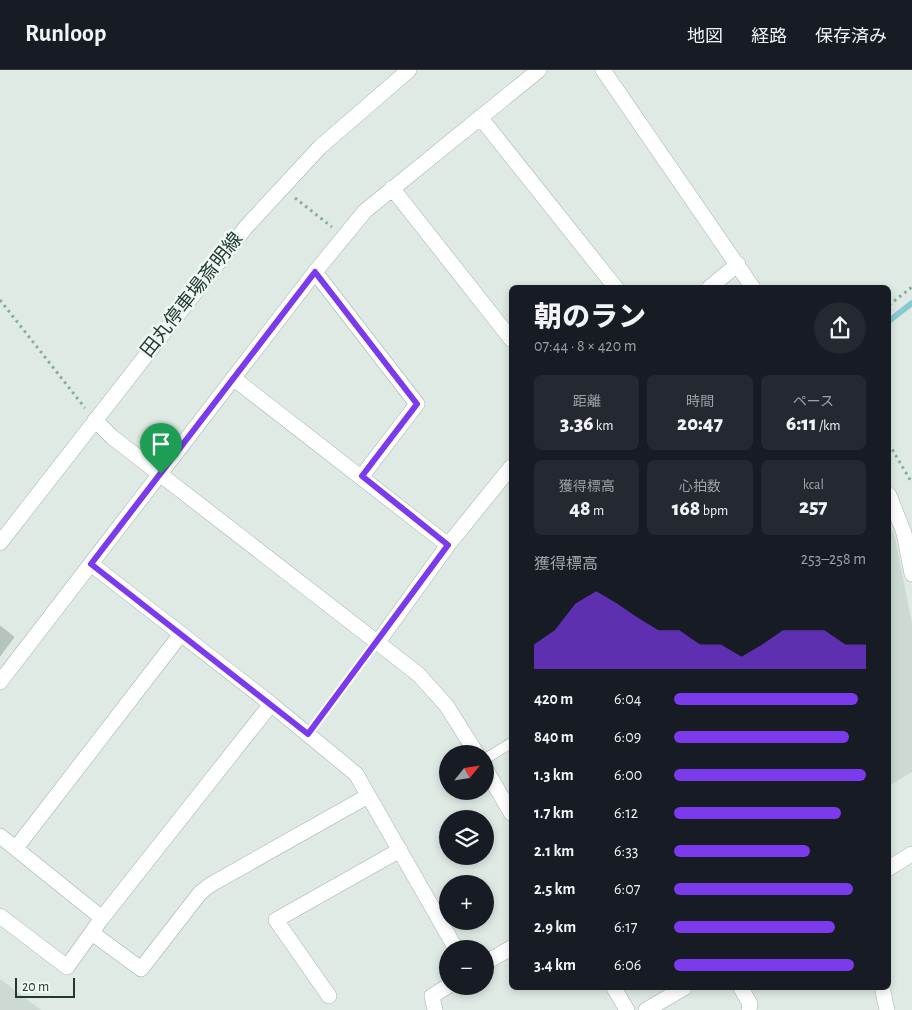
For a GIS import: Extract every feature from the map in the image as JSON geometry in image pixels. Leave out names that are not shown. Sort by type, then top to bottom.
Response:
[{"type":"street","name":"田丸停車場斎明線","points":[[0,543],[200,283],[277,191],[352,118],[409,70]]},
{"type":"street","points":[[0,682],[233,378],[365,210],[540,70]]},
{"type":"street","points":[[603,70],[751,285]]},
{"type":"street","points":[[480,117],[614,285]]},
{"type":"street","points":[[392,188],[509,336]]},
{"type":"street","points":[[712,285],[738,264]]},
{"type":"street","points":[[315,272],[417,404],[362,476]]},
{"type":"street","points":[[233,378],[362,476],[448,545]]},
{"type":"street","points":[[95,420],[112,437],[418,674],[446,705],[471,745]]},
{"type":"street","points":[[378,642],[448,545],[509,469]]},
{"type":"street","points":[[891,500],[904,533],[912,574]]},
{"type":"street","points":[[91,564],[271,704],[356,774],[451,940]]},
{"type":"street","points":[[16,848],[180,634]]},
{"type":"street","points":[[0,916],[67,966],[102,918],[271,704]]},
{"type":"street","points":[[494,784],[509,810]]},
{"type":"street","points":[[92,933],[141,969],[200,894],[210,885],[368,796]]},
{"type":"street","points":[[0,836],[102,918]]},
{"type":"street","points":[[329,996],[276,920],[400,850]]},
{"type":"street","points":[[891,867],[912,854]]},
{"type":"street","points":[[494,958],[509,949]]},
{"type":"street","points":[[615,990],[627,1010]]},
{"type":"street","points":[[646,1010],[681,990]]},
{"type":"street","points":[[742,990],[750,1004],[749,1010]]},
{"type":"street","points":[[435,1010],[432,996],[439,992]]},
{"type":"street","points":[[884,992],[887,1010]]},
{"type":"lane","points":[[494,753],[509,744]]},
{"type":"path","points":[[292,197],[344,236]]},
{"type":"path","points":[[891,304],[912,287]]},
{"type":"path","points":[[0,300],[95,420]]},
{"type":"path","points":[[891,447],[912,483]]},
{"type":"path","points":[[308,734],[378,642]]},
{"type":"shaded area","points":[[891,528],[895,538],[912,623],[912,772],[891,785]]},
{"type":"shaded area","points":[[0,979],[41,1010],[0,1010]]},
{"type":"building","points":[[0,626],[14,637],[0,656]]},
{"type":"waterway","points":[[891,319],[912,303]]},
{"type":"route","points":[[315,272],[417,404],[362,476],[448,545],[308,734],[91,564],[161,474],[315,272]]}]
